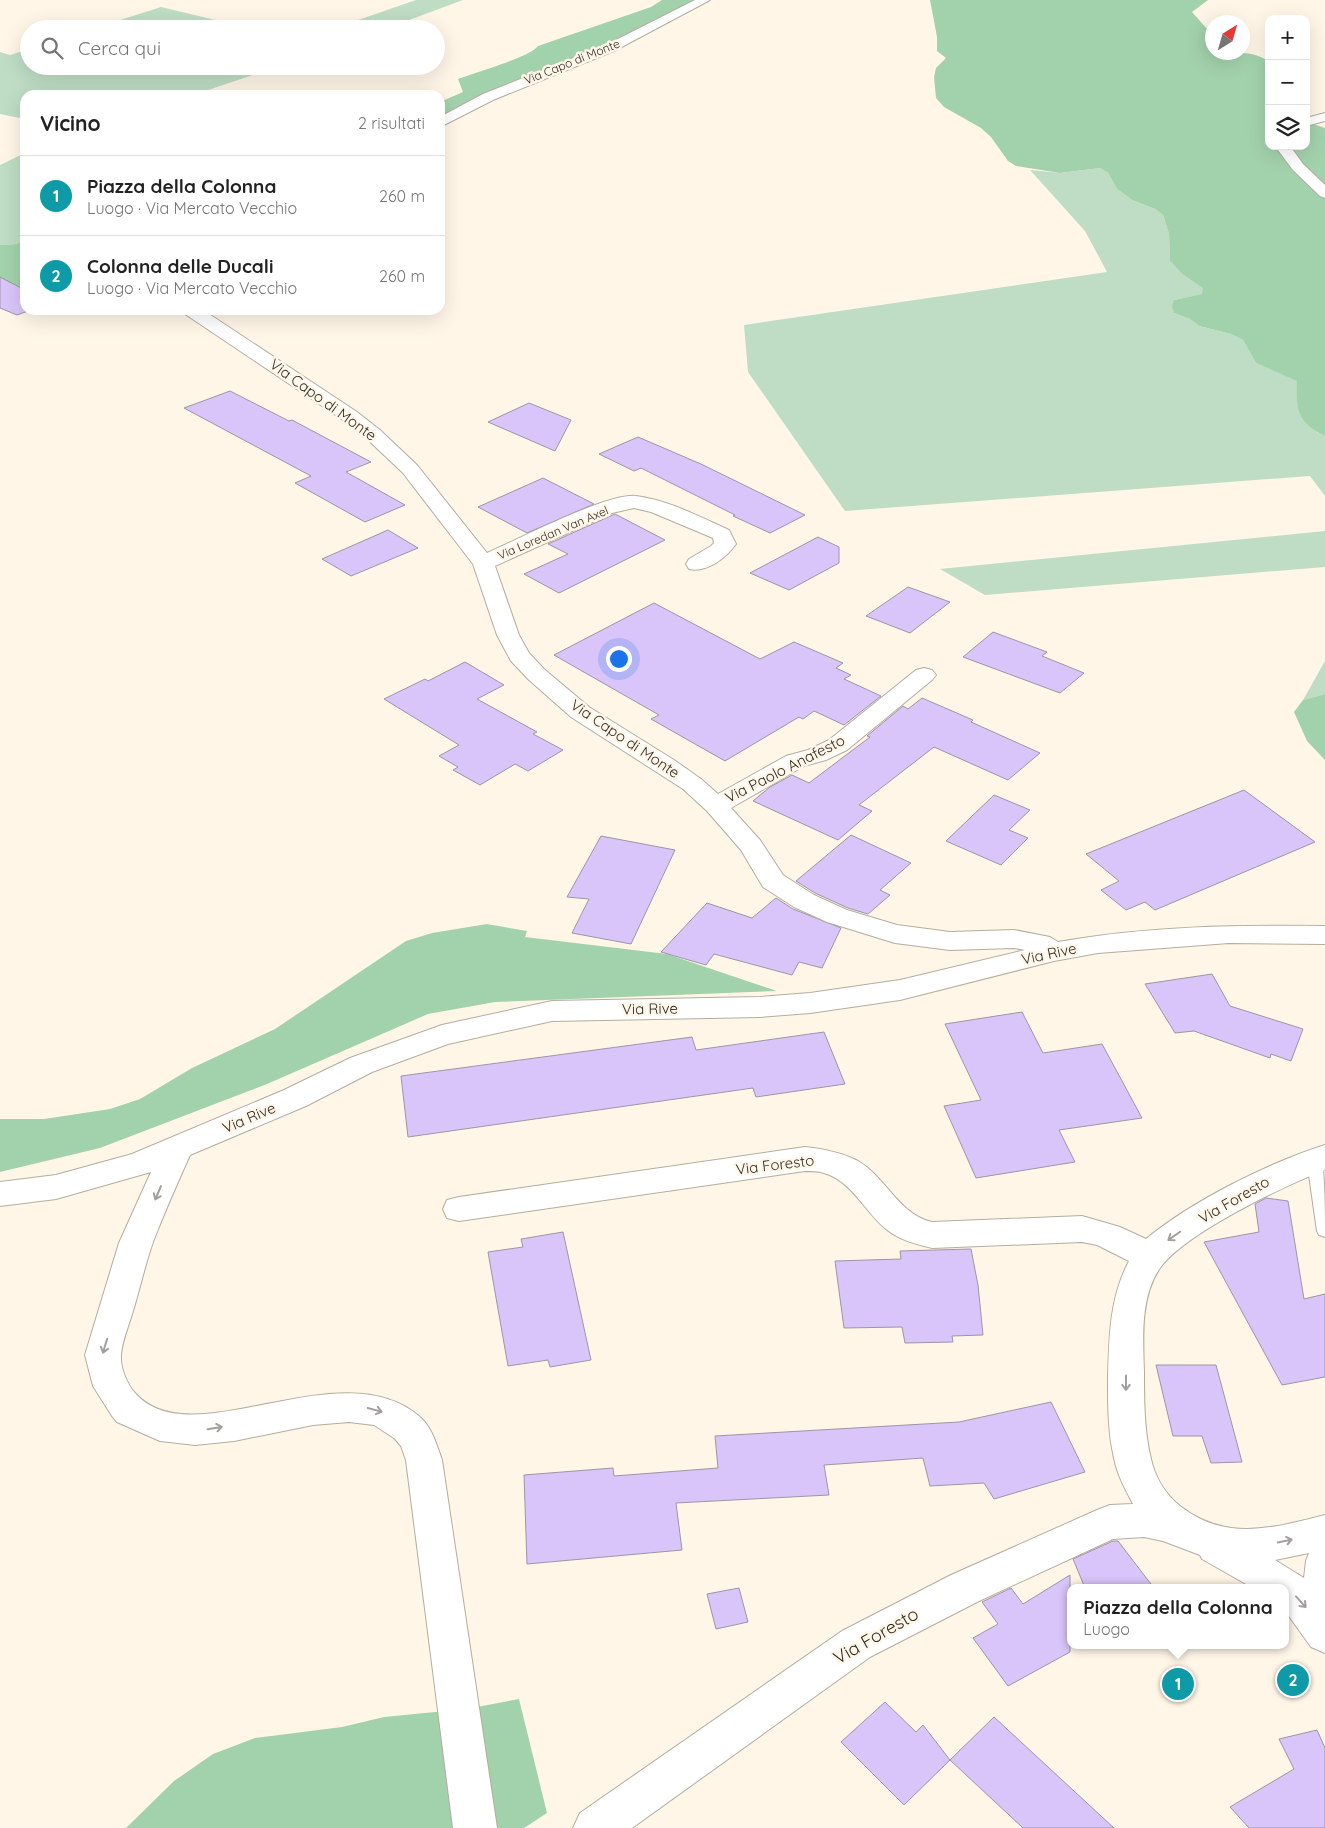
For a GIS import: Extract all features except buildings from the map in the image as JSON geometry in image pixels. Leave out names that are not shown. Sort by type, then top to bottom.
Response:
[{"type":"street","name":"Via Capo di Monte","points":[[445,120],[488,97],[610,48],[704,0]]},
{"type":"street","points":[[1310,121],[1325,117]]},
{"type":"street","points":[[1285,150],[1298,167],[1325,193]]},
{"type":"street","name":"Via Capo di Monte","points":[[198,315],[350,416],[373,434],[410,469],[483,563],[508,635],[519,656],[536,674],[580,712],[666,765],[692,784],[716,806],[751,846],[773,881],[804,901],[837,916],[895,934],[950,941],[1014,939],[1040,943],[1054,952]]},
{"type":"street","name":"Via Loredan Van Axel","points":[[483,563],[606,508],[634,502],[657,508],[722,534],[725,544],[719,551],[697,564]]},
{"type":"street","name":"Via Paolo Anafesto","points":[[716,806],[795,761],[817,755],[838,745],[924,675]]},
{"type":"street","name":"Via Rive","points":[[0,1194],[56,1187],[141,1163],[295,1098],[361,1065],[442,1035],[552,1011],[760,1007],[858,998],[900,990],[1054,952],[1098,944],[1183,936],[1325,935]]},
{"type":"street","points":[[177,1148],[136,1243],[103,1355],[104,1368],[112,1388],[122,1405],[135,1416],[166,1428],[200,1430],[326,1409],[349,1407],[381,1411],[406,1426],[417,1442],[424,1460],[475,1828]]},
{"type":"street","name":"Via Foresto","points":[[459,1209],[805,1159],[820,1159],[845,1168],[857,1176],[904,1228],[912,1232],[932,1235],[1082,1229],[1095,1231],[1113,1238],[1150,1257]]},
{"type":"street","name":"Via Foresto","points":[[1194,1536],[1167,1519],[1148,1498],[1138,1480],[1131,1453],[1126,1411],[1126,1324],[1135,1285],[1150,1257],[1161,1246],[1202,1218],[1277,1176],[1320,1159]]},
{"type":"street","points":[[1110,1522],[1118,1512],[1124,1498],[1131,1453]]},
{"type":"street","name":"Via Foresto","points":[[595,1828],[856,1644],[965,1588],[1110,1522],[1144,1520],[1163,1524],[1194,1536]]},
{"type":"street","points":[[1194,1536],[1225,1544],[1250,1546],[1325,1532]]},
{"type":"street","points":[[1194,1536],[1281,1584]]},
{"type":"street","points":[[1325,1561],[1323,1582],[1325,1589]]},
{"type":"street","points":[[1289,1590],[1298,1597],[1325,1634]]},
{"type":"lane","points":[[1320,1159],[1325,1231]]},
{"type":"green space","points":[[416,0],[463,0],[409,20],[358,20]]},
{"type":"green space","points":[[662,0],[700,0],[628,38],[445,120],[445,100],[463,92],[458,79],[513,60],[538,46],[651,7]]},
{"type":"green space","points":[[930,0],[1208,0],[1192,12],[1205,27],[1205,60],[1250,60],[1250,54],[1265,59],[1265,150],[1310,150],[1310,121],[1325,128],[1325,436],[1309,426],[1300,414],[1297,400],[1297,381],[1256,363],[1243,340],[1231,334],[1199,326],[1190,319],[1174,313],[1172,306],[1174,300],[1202,294],[1203,288],[1182,274],[1170,261],[1169,234],[1163,215],[1155,209],[1132,200],[1117,189],[1108,173],[1100,168],[1060,173],[1016,166],[1008,161],[991,137],[981,128],[944,107],[936,98],[934,77],[936,68],[946,58],[937,51],[937,37]]},
{"type":"green space","points":[[161,7],[215,20],[120,20]]},
{"type":"green space","points":[[0,52],[10,55],[20,52],[20,75],[253,75],[208,90],[20,90],[20,118],[0,114]]},
{"type":"green space","points":[[20,155],[20,242],[17,244],[0,245],[0,165]]},
{"type":"green space","points":[[1100,168],[1108,173],[1117,189],[1132,200],[1155,209],[1163,215],[1169,234],[1170,261],[1182,274],[1204,288],[1203,294],[1174,300],[1174,313],[1190,319],[1199,326],[1231,334],[1243,340],[1256,363],[1298,381],[1297,400],[1300,414],[1309,426],[1325,436],[1325,496],[1310,476],[845,511],[748,372],[744,325],[1107,272],[1085,231],[1030,170],[1061,173]]},
{"type":"green space","points":[[20,242],[20,291],[0,288],[0,245],[17,244]]},
{"type":"green space","points":[[1325,531],[1325,567],[985,595],[940,569]]},
{"type":"green space","points":[[1325,661],[1325,694],[1303,700]]},
{"type":"green space","points":[[1325,694],[1325,760],[1307,741],[1294,712],[1303,700]]},
{"type":"green space","points":[[487,924],[527,931],[525,937],[667,954],[777,991],[495,1002],[428,1014],[267,1084],[100,1148],[0,1172],[0,1119],[44,1119],[110,1109],[140,1099],[192,1068],[275,1029],[406,941],[432,933]]},
{"type":"green space","points":[[519,1699],[547,1813],[524,1828],[126,1828],[174,1781],[213,1754],[255,1738],[342,1727],[384,1717],[466,1709]]},
{"type":"place","name":"Colonna delle Ducali","points":[[1293,1680]]},
{"type":"place","name":"Piazza della Colonna","points":[[1178,1684]]}]
